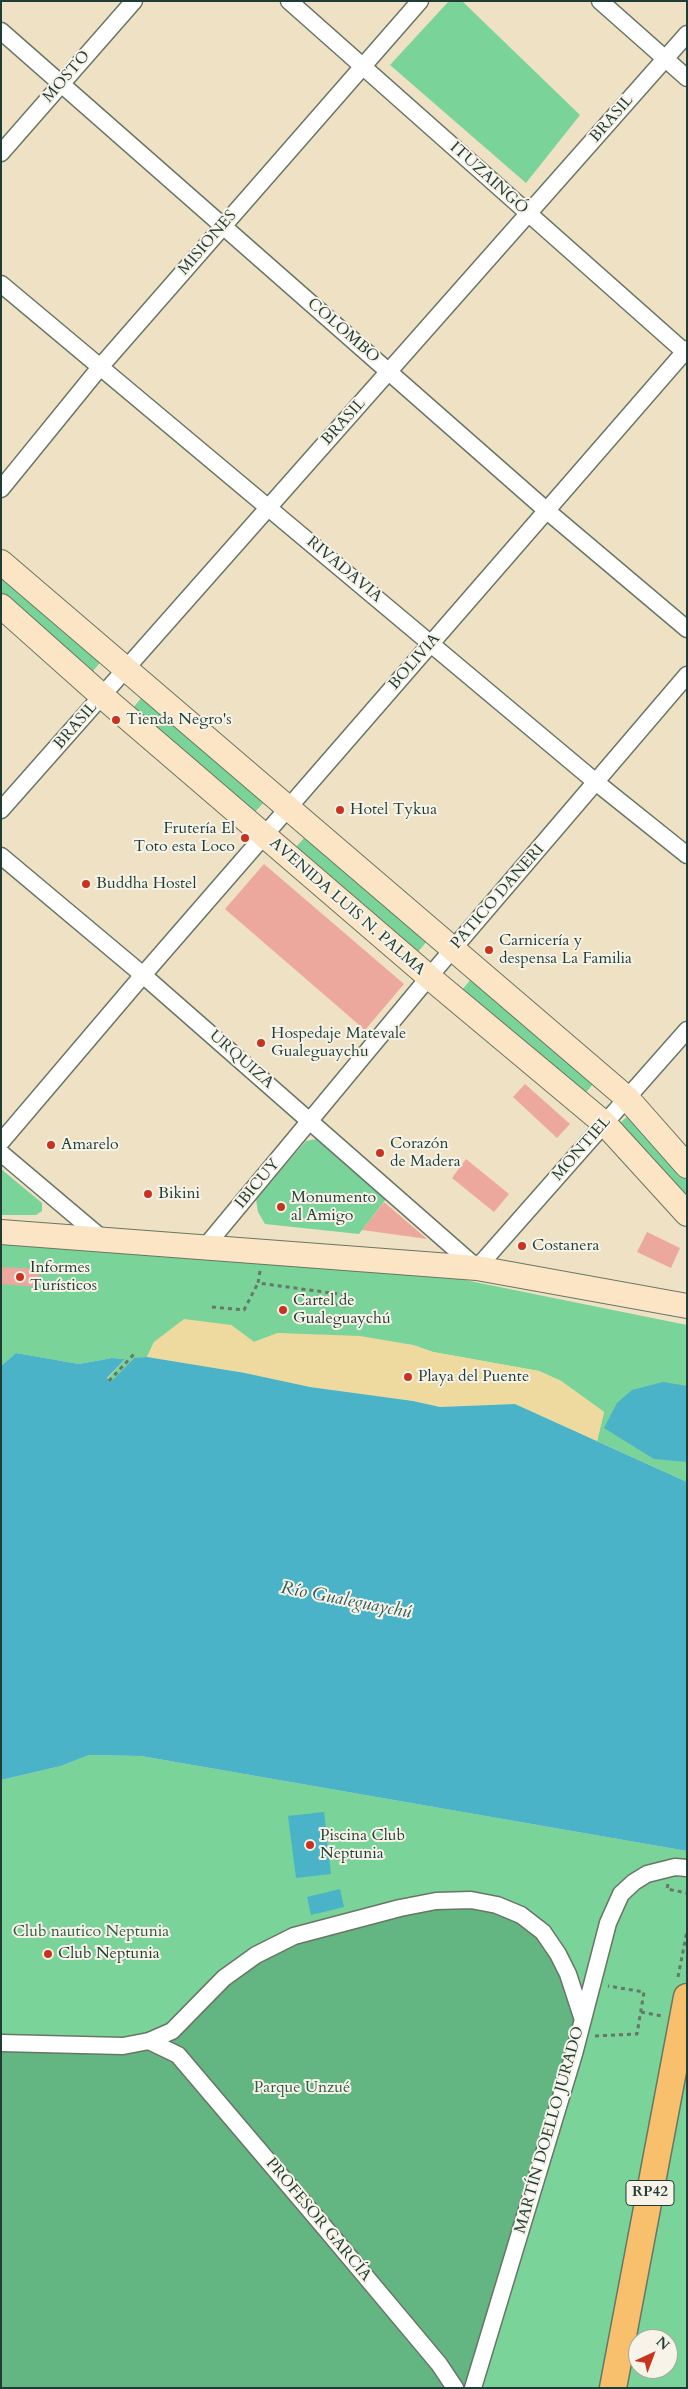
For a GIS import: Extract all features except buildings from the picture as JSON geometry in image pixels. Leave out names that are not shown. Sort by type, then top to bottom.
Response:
[{"type":"main road","points":[[1,562],[627,1098],[687,1166]]},
{"type":"main road","name":"AVENIDA LUIS N. PALMA","points":[[1,606],[102,696],[429,977],[605,1124],[687,1214]]},
{"type":"main road","points":[[1,1232],[478,1268],[687,1306]]},
{"type":"main road","name":"RP42","points":[[613,2388],[687,1997]]},
{"type":"street","name":"MOSTO","points":[[1,153],[134,1]]},
{"type":"street","name":"ITUZAINGÓ","points":[[289,1],[686,352]]},
{"type":"street","name":"MISIONES","points":[[1,489],[101,366],[420,1]]},
{"type":"street","points":[[600,1],[687,78]]},
{"type":"street","name":"COLOMBO","points":[[1,31],[546,510],[687,630]]},
{"type":"street","name":"BRASIL","points":[[1,810],[687,34]]},
{"type":"street","name":"RIVADAVIA","points":[[1,284],[596,783],[687,855]]},
{"type":"street","name":"BOLIVIA","points":[[1,1142],[264,835],[686,352]]},
{"type":"street","name":"PATICO DANERI","points":[[311,1121],[429,977],[687,675]]},
{"type":"street","name":"URQUIZA","points":[[1,856],[143,975],[478,1268]]},
{"type":"street","name":"MONTIEL","points":[[478,1268],[687,1030]]},
{"type":"street","name":"IBICUY","points":[[205,1247],[311,1121]]},
{"type":"street","points":[[1,1153],[104,1240]]},
{"type":"street","points":[[584,2020],[608,1923],[621,1894],[634,1882],[647,1874],[675,1868],[687,1868]]},
{"type":"street","name":"MARTÍN DOELLO JURADO","points":[[1,2043],[115,2047],[149,2042],[172,2031],[224,1978],[256,1955],[294,1936],[333,1924],[436,1902],[471,1900],[496,1905],[521,1916],[543,1932],[558,1954],[568,1974],[584,2020],[473,2388]]},
{"type":"street","points":[[568,1974],[575,1976],[582,1974],[589,1970],[599,1958]]},
{"type":"street","points":[[172,2031],[178,2055]]},
{"type":"street","points":[[149,2042],[178,2055]]},
{"type":"street","name":"PROFESOR GARCÍA","points":[[178,2055],[326,2228],[439,2364],[455,2388]]},
{"type":"path","points":[[212,1307],[244,1310],[258,1283],[261,1263]]},
{"type":"path","points":[[258,1283],[346,1295],[345,1306],[308,1301]]},
{"type":"path","points":[[109,1381],[135,1353]]},
{"type":"path","points":[[579,2037],[637,2034],[644,1992],[593,1983]]},
{"type":"green space","points":[[449,1],[462,1],[580,115],[526,183],[390,65]]},
{"type":"green space","points":[[1,574],[102,660],[93,671],[1,592]]},
{"type":"green space","points":[[142,697],[264,802],[255,812],[133,708]]},
{"type":"green space","points":[[305,837],[427,941],[418,952],[296,847]]},
{"type":"green space","points":[[471,979],[593,1084],[584,1095],[462,990]]},
{"type":"green space","points":[[630,1114],[687,1180],[687,1201],[620,1123]]},
{"type":"green space","points":[[317,1139],[386,1199],[359,1234],[265,1224],[258,1212],[256,1199],[306,1141]]},
{"type":"green space","points":[[1,1169],[42,1203],[42,1211],[36,1215],[1,1215]]},
{"type":"green space","points":[[1,1243],[450,1277],[687,1325],[687,1482],[597,1441],[604,1412],[561,1381],[539,1371],[433,1352],[413,1345],[278,1333],[254,1342],[231,1325],[154,1342],[147,1357],[133,1359],[111,1383],[107,1379],[125,1359],[112,1358],[79,1364],[16,1353],[1,1366]]},
{"type":"green space","name":"Parque Unzué","points":[[89,1755],[141,1756],[687,1851],[687,2388],[1,2388],[1,1780],[61,1766]]},
{"type":"green space","points":[[480,1902],[543,1932],[583,2020],[473,2388],[1,2388],[1,2045],[123,2046],[172,2031],[256,1955],[333,1925]]},
{"type":"sand","name":"Playa del Puente","points":[[184,1319],[231,1325],[254,1342],[278,1333],[360,1336],[413,1345],[433,1352],[539,1371],[561,1381],[604,1412],[597,1441],[515,1404],[440,1407],[413,1401],[310,1387],[245,1373],[147,1357],[154,1342]]},
{"type":"water","name":"Río Gualeguaychú","points":[[16,1353],[79,1364],[112,1358],[125,1359],[107,1378],[111,1382],[134,1358],[147,1357],[245,1373],[310,1387],[413,1401],[440,1407],[515,1404],[687,1482],[687,1851],[141,1756],[89,1755],[61,1766],[1,1780],[1,1366]]},
{"type":"water","points":[[663,1382],[687,1386],[687,1462],[654,1459],[604,1428],[617,1403],[632,1390]]},
{"type":"water","name":"Piscina Club Neptunia","points":[[324,1812],[331,1874],[296,1878],[288,1816]]},
{"type":"water","points":[[340,1889],[344,1907],[311,1915],[307,1897]]},
{"type":"place","name":"Tienda Negro's","points":[[116,720]]},
{"type":"place","name":"Hotel Tykua","points":[[340,810]]},
{"type":"place","name":"Frutería El Toto esta Loco","points":[[245,838]]},
{"type":"place","name":"Buddha Hostel","points":[[86,884]]},
{"type":"place","name":"Carnicería y despensa La Familia","points":[[489,950]]},
{"type":"place","name":"Hospedaje Matevale Gualeguaychu","points":[[261,1043]]},
{"type":"place","name":"Amarelo","points":[[51,1145]]},
{"type":"place","name":"Corazón de Madera","points":[[380,1153]]},
{"type":"place","name":"Bikini","points":[[148,1194]]},
{"type":"place","name":"Monumento al Amigo","points":[[281,1207]]},
{"type":"place","name":"Costanera","points":[[522,1246]]},
{"type":"place","name":"Informes Turísticos","points":[[20,1277]]},
{"type":"place","name":"Cartel de Gualeguaychú","points":[[283,1310]]},
{"type":"place","name":"Playa del Puente","points":[[408,1377]]},
{"type":"place","name":"Piscina Club Neptunia","points":[[310,1845]]},
{"type":"place","name":"Club Neptunia","points":[[48,1954]]},
{"type":"park label","name":"Club nautico Neptunia","points":[[91,1932]]}]
